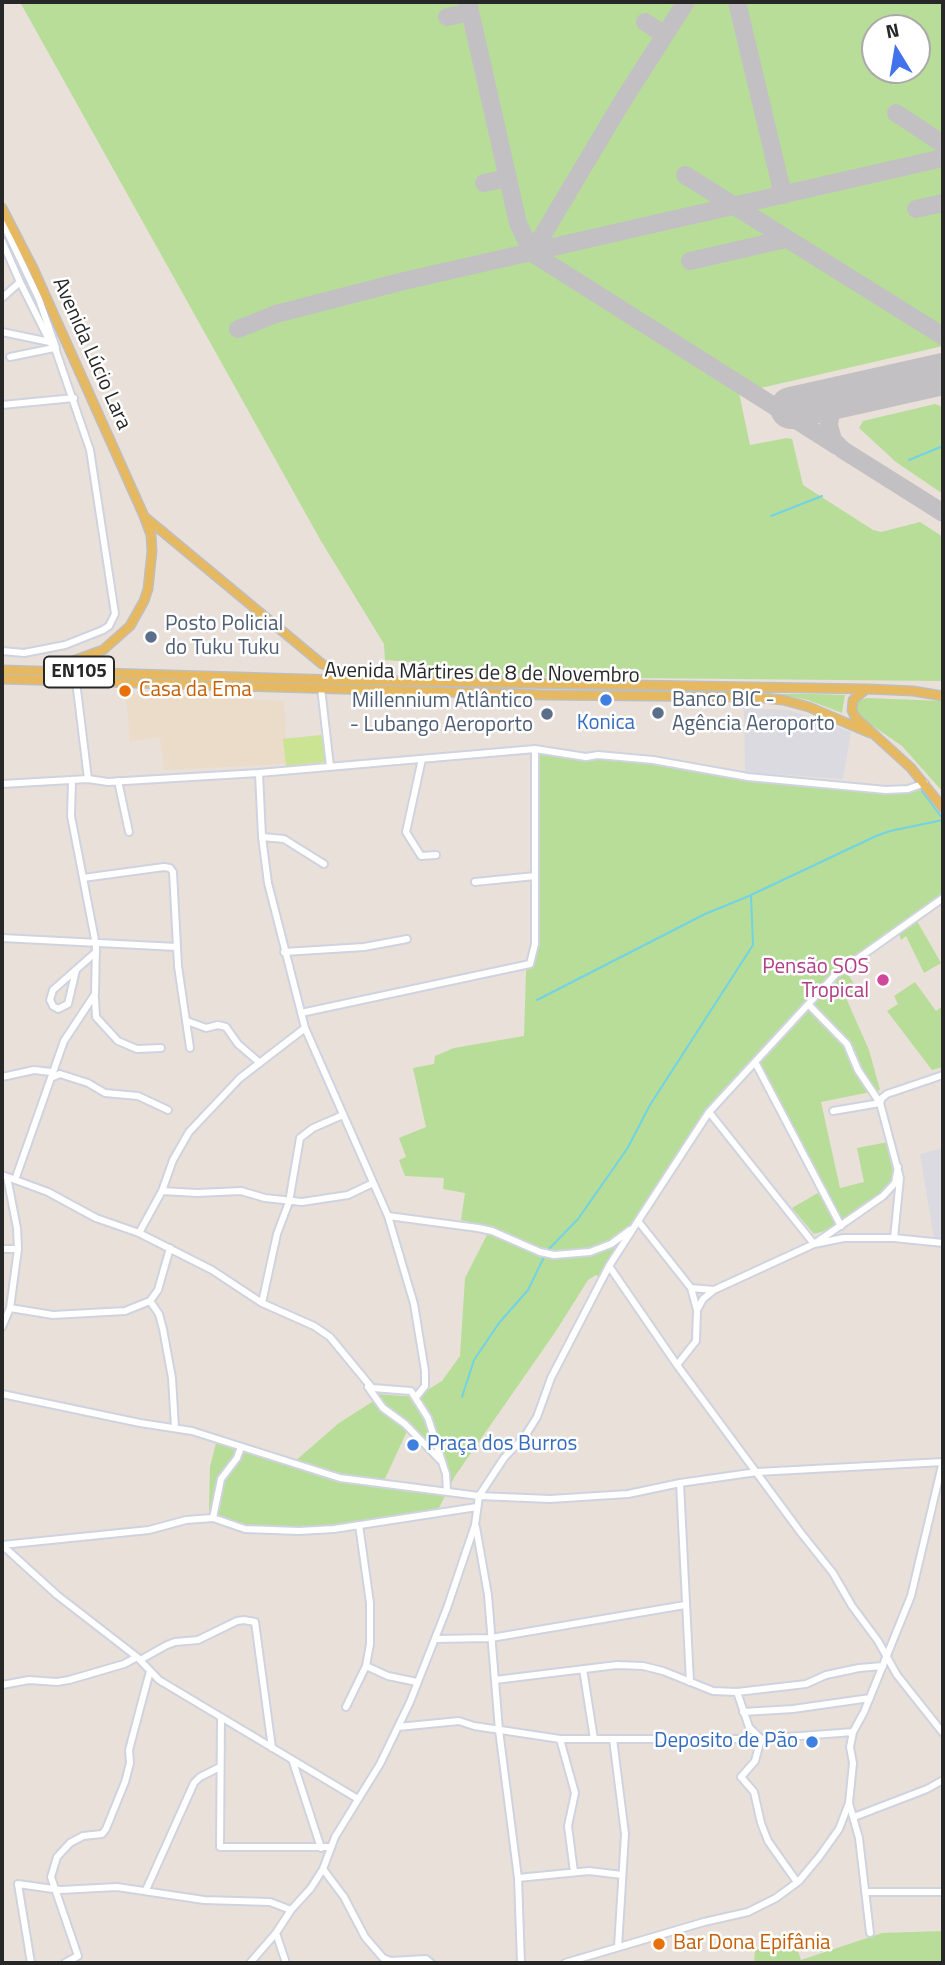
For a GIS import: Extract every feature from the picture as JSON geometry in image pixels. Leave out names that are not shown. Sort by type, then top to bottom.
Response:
[{"type":"main road","name":"Avenida Lúcio Lara","points":[[2,208],[33,268],[151,536],[152,564],[144,601],[134,620],[103,650],[44,671]]},
{"type":"main road","name":"Avenida Lúcio Lara","points":[[144,516],[322,664],[353,677],[396,681]]},
{"type":"main road","name":"Avenida Mártires de 8 de Novembro","points":[[2,670],[396,681],[868,689]]},
{"type":"main road","name":"Avenida Mártires de 8 de Novembro","points":[[2,678],[769,698],[809,707],[870,733]]},
{"type":"main road","name":"EN105","points":[[868,689],[914,691],[943,696]]},
{"type":"main road","points":[[868,689],[855,695],[851,705],[855,717],[870,733]]},
{"type":"main road","name":"EN105","points":[[870,733],[925,783],[943,808]]},
{"type":"street","points":[[2,221],[39,299],[53,347]]},
{"type":"street","points":[[2,241],[53,347],[74,398],[90,450],[115,614],[109,626],[79,640],[51,649],[18,653],[2,651]]},
{"type":"street","points":[[2,298],[20,282]]},
{"type":"street","points":[[2,332],[53,347]]},
{"type":"street","points":[[10,357],[53,347]]},
{"type":"street","points":[[2,405],[74,398]]},
{"type":"street","points":[[18,653],[18,671]]},
{"type":"street","points":[[76,681],[89,779]]},
{"type":"street","points":[[321,688],[330,766]]},
{"type":"street","points":[[301,1013],[530,964],[535,944],[535,750]]},
{"type":"street","points":[[2,784],[259,774],[535,750],[586,757],[598,755],[653,760],[748,777],[886,790],[908,789],[925,783]]},
{"type":"street","points":[[422,759],[406,832],[421,856],[436,855]]},
{"type":"street","points":[[259,774],[262,837],[268,884],[305,1028],[388,1216],[414,1304],[425,1386],[416,1397]]},
{"type":"street","points":[[72,780],[71,817],[96,948],[96,1017],[113,1037],[137,1049],[161,1048]]},
{"type":"street","points":[[118,781],[129,832]]},
{"type":"street","points":[[262,837],[284,839],[324,864]]},
{"type":"street","points":[[83,878],[170,868],[175,878],[177,947],[190,1048]]},
{"type":"street","points":[[474,882],[535,876]]},
{"type":"street","points":[[250,1963],[311,1888],[323,1869],[331,1847],[380,1764],[435,1639],[475,1525],[479,1496],[504,1458],[526,1436],[537,1417],[551,1378],[609,1266],[636,1224],[709,1112],[836,974],[943,898]]},
{"type":"street","points":[[2,938],[96,948],[177,947]]},
{"type":"street","points":[[284,951],[364,947],[407,939]]},
{"type":"street","points":[[76,970],[68,1004],[58,1009],[50,1000],[53,990],[96,948]]},
{"type":"street","points":[[15,1180],[64,1041],[95,994]]},
{"type":"street","points":[[809,1005],[847,1045],[858,1070],[880,1103],[898,1167],[900,1186],[894,1238]]},
{"type":"street","points":[[187,1021],[206,1028],[218,1025],[226,1027],[238,1044],[260,1063]]},
{"type":"street","points":[[139,1233],[189,1132],[240,1078],[305,1028]]},
{"type":"street","points":[[755,1062],[841,1226]]},
{"type":"street","points":[[2,1077],[34,1070],[51,1072],[53,1075],[60,1074],[88,1083],[105,1093],[138,1096],[168,1110]]},
{"type":"street","points":[[880,1103],[887,1094],[943,1075]]},
{"type":"street","points":[[833,1111],[880,1103]]},
{"type":"street","points":[[709,1112],[814,1244]]},
{"type":"street","points":[[262,1303],[277,1234],[289,1202],[300,1138],[313,1128],[342,1115]]},
{"type":"street","points":[[697,1310],[714,1290],[814,1244],[841,1226],[883,1196],[895,1183],[898,1167]]},
{"type":"street","points":[[4,1176],[48,1192],[96,1218],[139,1233],[170,1248],[212,1270],[262,1303],[300,1319],[330,1338],[383,1408],[405,1424],[442,1462]]},
{"type":"street","points":[[3,1325],[10,1308],[18,1249],[17,1228],[4,1176]]},
{"type":"street","points":[[162,1191],[241,1191],[289,1202],[348,1195],[373,1182]]},
{"type":"street","points":[[388,1216],[478,1227],[554,1255],[590,1252],[611,1244],[636,1224]]},
{"type":"street","points":[[636,1224],[691,1288],[697,1310],[696,1341],[677,1365]]},
{"type":"street","points":[[814,1244],[844,1238],[894,1238],[943,1243]]},
{"type":"street","points":[[10,1308],[53,1315],[125,1311],[150,1301],[158,1290],[170,1248]]},
{"type":"street","points":[[2,1249],[18,1249]]},
{"type":"street","points":[[609,1266],[677,1365],[833,1573],[897,1675],[943,1733]]},
{"type":"street","points":[[691,1288],[714,1290]]},
{"type":"street","points":[[150,1301],[159,1314],[163,1329],[172,1378],[175,1428]]},
{"type":"street","points":[[367,1385],[372,1388],[411,1391],[416,1397],[428,1418],[446,1474],[447,1491]]},
{"type":"street","points":[[2,1394],[191,1431],[340,1478],[479,1496],[551,1499],[628,1494],[680,1483],[757,1472],[943,1462],[911,1596],[870,1698],[853,1732],[850,1747],[853,1763],[849,1803],[839,1829],[797,1882],[776,1898],[748,1913],[704,1922],[565,1963]]},
{"type":"street","points":[[214,1518],[221,1479],[237,1458],[241,1447]]},
{"type":"street","points":[[680,1483],[690,1682]]},
{"type":"street","points":[[2,1545],[149,1530],[186,1520],[214,1518],[245,1529],[299,1531],[477,1507]]},
{"type":"street","points":[[346,1707],[366,1666],[370,1644],[370,1603],[359,1525]]},
{"type":"street","points":[[475,1525],[488,1595],[499,1730],[518,1878],[521,1963]]},
{"type":"street","points":[[2,1545],[57,1595],[139,1658],[169,1687],[358,1800]]},
{"type":"street","points":[[435,1639],[491,1638],[685,1605]]},
{"type":"street","points":[[2,1685],[29,1680],[68,1680],[124,1664],[167,1645],[198,1640],[244,1619],[255,1622],[272,1748]]},
{"type":"street","points":[[495,1680],[617,1665],[643,1666],[713,1691],[737,1692],[806,1684],[826,1675],[883,1666]]},
{"type":"street","points":[[366,1666],[388,1676],[417,1682]]},
{"type":"street","points":[[583,1669],[594,1739]]},
{"type":"street","points":[[65,1963],[78,1956],[51,1877],[57,1857],[70,1843],[83,1836],[102,1833],[106,1829],[125,1782],[130,1763],[129,1750],[150,1671]]},
{"type":"street","points":[[737,1692],[749,1727],[761,1739]]},
{"type":"street","points":[[743,1712],[793,1709],[870,1698]]},
{"type":"street","points":[[221,1717],[220,1847],[331,1847]]},
{"type":"street","points":[[398,1727],[459,1721],[474,1726],[560,1739],[761,1739],[853,1732]]},
{"type":"street","points":[[560,1739],[575,1793],[568,1826],[574,1872]]},
{"type":"street","points":[[613,1739],[625,1834],[618,1947]]},
{"type":"street","points":[[761,1739],[755,1761],[741,1777],[754,1792],[768,1841],[797,1882]]},
{"type":"street","points":[[293,1762],[321,1848]]},
{"type":"street","points":[[146,1890],[194,1783],[220,1767]]},
{"type":"street","points":[[854,1817],[927,1789],[943,1780]]},
{"type":"street","points":[[849,1803],[854,1817],[870,1933]]},
{"type":"street","points":[[323,1869],[344,1897],[365,1937],[383,1958],[391,1961],[426,1959],[431,1963]]},
{"type":"street","points":[[518,1878],[589,1871],[622,1875]]},
{"type":"street","points":[[31,1963],[18,1884],[71,1890],[101,1886],[146,1890],[204,1900],[270,1902],[291,1910]]},
{"type":"street","points":[[866,1892],[943,1892]]},
{"type":"street","points":[[276,1933],[286,1963]]},
{"type":"shaded area","points":[[126,694],[284,701],[286,738],[322,735],[325,762],[164,770],[160,737],[130,742]]},
{"type":"shaded area","points":[[744,708],[789,710],[851,732],[843,779],[745,772]]},
{"type":"shaded area","points":[[943,1148],[943,1239],[934,1239],[920,1154]]},
{"type":"green space","points":[[20,2],[943,2],[943,346],[739,393],[750,445],[792,439],[803,485],[873,530],[881,532],[920,522],[943,537],[943,681],[424,676],[423,663],[385,660],[384,644],[321,541]]},
{"type":"green space","points":[[935,404],[943,407],[943,494],[896,462],[859,428],[863,421]]},
{"type":"green space","points":[[779,694],[845,695],[842,713],[808,700]]},
{"type":"green space","points":[[867,698],[943,701],[943,792],[902,746],[860,717],[856,704]]},
{"type":"green space","points":[[322,735],[325,762],[286,766],[283,739]]},
{"type":"green space","points":[[535,749],[886,790],[918,786],[943,819],[943,898],[839,973],[847,972],[859,993],[846,998],[869,1050],[880,1090],[821,1102],[840,1188],[864,1182],[857,1148],[888,1142],[893,1159],[892,1181],[885,1190],[841,1226],[814,1234],[792,1208],[823,1190],[756,1063],[709,1112],[602,1279],[596,1275],[588,1280],[556,1331],[455,1476],[437,1512],[334,1529],[245,1529],[213,1518],[209,1510],[210,1467],[217,1439],[293,1463],[339,1423],[372,1402],[376,1394],[416,1397],[442,1381],[460,1356],[465,1278],[491,1227],[461,1220],[465,1193],[443,1189],[444,1178],[405,1176],[399,1160],[406,1157],[399,1138],[426,1127],[413,1068],[434,1064],[435,1056],[454,1048],[524,1036],[526,972],[535,944]],"holes":[[[408,1429],[442,1462],[447,1490],[383,1483]]]},
{"type":"green space","points":[[917,921],[941,963],[924,973],[906,936],[901,940],[899,933]]},
{"type":"green space","points":[[915,982],[936,1011],[943,1006],[943,1067],[932,1070],[887,1011],[898,1004],[894,996]]},
{"type":"green space","points":[[943,1931],[943,1963],[754,1963],[755,1950],[796,1945],[801,1960],[882,1933]]},
{"type":"waterway","points":[[909,460],[943,446]]},
{"type":"waterway","points":[[771,516],[822,496]]},
{"type":"waterway","points":[[922,791],[943,819]]},
{"type":"waterway","points":[[548,1250],[578,1219],[627,1149],[650,1105],[753,945],[751,895],[876,836],[943,820]]},
{"type":"waterway","points":[[537,1000],[705,914],[749,896]]},
{"type":"waterway","points":[[462,1397],[474,1360],[499,1323],[528,1290],[545,1255]]},
{"type":"taxiway","points":[[468,2],[518,223],[532,253],[837,446]]},
{"type":"taxiway","points":[[532,253],[622,102],[686,2]]},
{"type":"taxiway","points":[[737,2],[783,195]]},
{"type":"taxiway","points":[[447,17],[470,12]]},
{"type":"taxiway","points":[[645,22],[665,35]]},
{"type":"taxiway","points":[[896,113],[943,144]]},
{"type":"taxiway","points":[[238,329],[276,314],[404,281],[943,158]]},
{"type":"taxiway","points":[[685,175],[943,336]]},
{"type":"taxiway","points":[[484,183],[508,178]]},
{"type":"taxiway","points":[[916,209],[943,203]]},
{"type":"taxiway","points":[[690,261],[786,239]]},
{"type":"taxiway","points":[[847,396],[831,410],[829,425],[833,440],[843,450],[943,513]]},
{"type":"runway","points":[[791,408],[943,374]]},
{"type":"place","name":"Posto Policial do Tuku Tuku","points":[[151,637]]},
{"type":"place","name":"Casa da Ema","points":[[125,691]]},
{"type":"place","name":"Konica","points":[[606,700]]},
{"type":"place","name":"Banco BIC - Agência Aeroporto","points":[[658,713]]},
{"type":"place","name":"Millennium Atlântico - Lubango Aeroporto","points":[[547,714]]},
{"type":"place","name":"Pensão SOS Tropical","points":[[883,980]]},
{"type":"place","name":"Praça dos Burros","points":[[413,1445]]},
{"type":"place","name":"Deposito de Pão","points":[[812,1742]]},
{"type":"place","name":"Bar Dona Epifânia","points":[[659,1944]]}]
